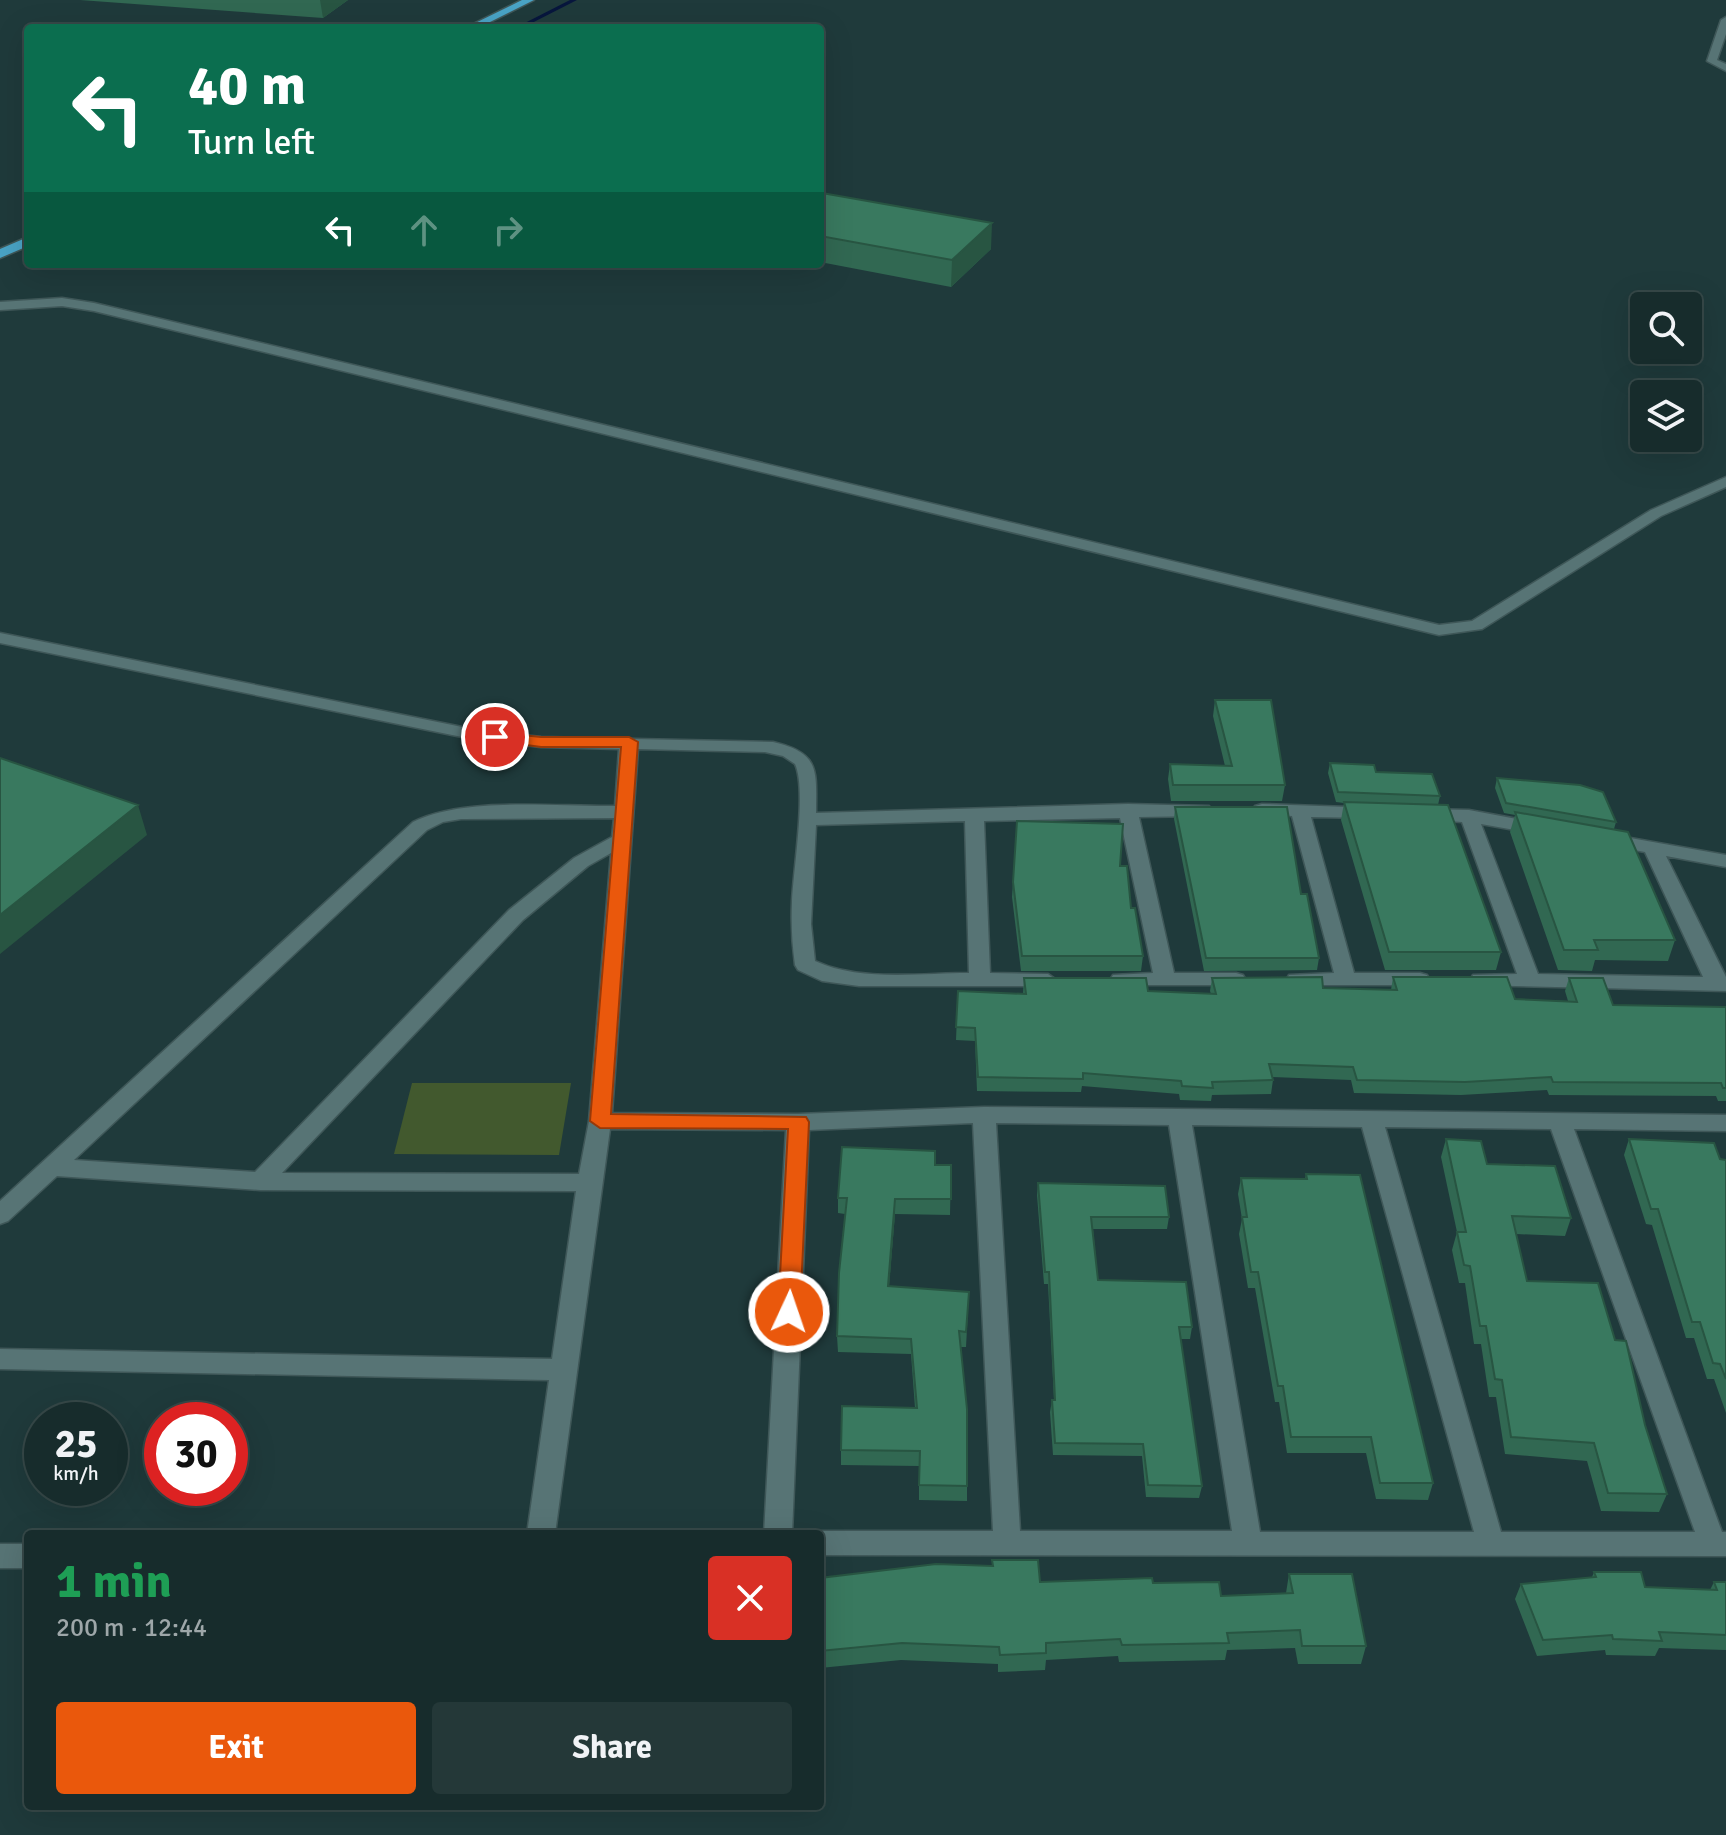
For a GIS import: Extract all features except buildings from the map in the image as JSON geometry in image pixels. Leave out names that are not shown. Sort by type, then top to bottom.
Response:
[{"type":"main road","points":[[478,24],[529,0]]},
{"type":"main road","points":[[0,254],[24,243]]},
{"type":"street","points":[[1726,20],[1712,61],[1726,68]]},
{"type":"street","points":[[0,306],[62,302],[94,307],[1439,630],[1476,625],[1656,513],[1726,481]]},
{"type":"street","points":[[0,638],[472,734],[541,742],[750,745],[791,754],[806,768],[808,819],[801,945],[805,965],[829,976],[1072,981]]},
{"type":"street","points":[[542,1530],[600,1121],[629,742]]},
{"type":"street","points":[[808,819],[1128,810],[1300,810],[1469,816],[1560,832]]},
{"type":"street","points":[[1128,810],[1165,980]]},
{"type":"street","points":[[1300,810],[1346,980]]},
{"type":"street","points":[[0,1215],[420,826],[438,817],[461,813],[625,812]]},
{"type":"street","points":[[974,816],[980,981]]},
{"type":"street","points":[[1469,816],[1530,980]]},
{"type":"street","points":[[1591,837],[1726,861]]},
{"type":"street","points":[[260,1181],[516,915],[581,862],[622,839]]},
{"type":"street","points":[[1103,980],[1530,980],[1721,984],[1652,847]]},
{"type":"street","points":[[600,1121],[798,1122],[984,1115],[1726,1123]]},
{"type":"street","points":[[984,1115],[1007,1542]]},
{"type":"street","points":[[1179,1117],[1248,1544]]},
{"type":"street","points":[[824,1543],[1720,1544],[1559,1119]]},
{"type":"street","points":[[1372,1121],[1491,1544]]},
{"type":"street","points":[[778,1530],[798,1122]]},
{"type":"street","points":[[51,1167],[260,1181],[589,1183]]},
{"type":"street","points":[[0,1359],[565,1370]]},
{"type":"street","points":[[0,1556],[24,1556]]},
{"type":"green space","points":[[412,1083],[571,1083],[559,1155],[394,1154]]},
{"type":"waterway","points":[[526,24],[574,0]]},
{"type":"route","points":[[495,737],[541,742],[629,742],[600,1121],[798,1122],[789,1312]]}]
